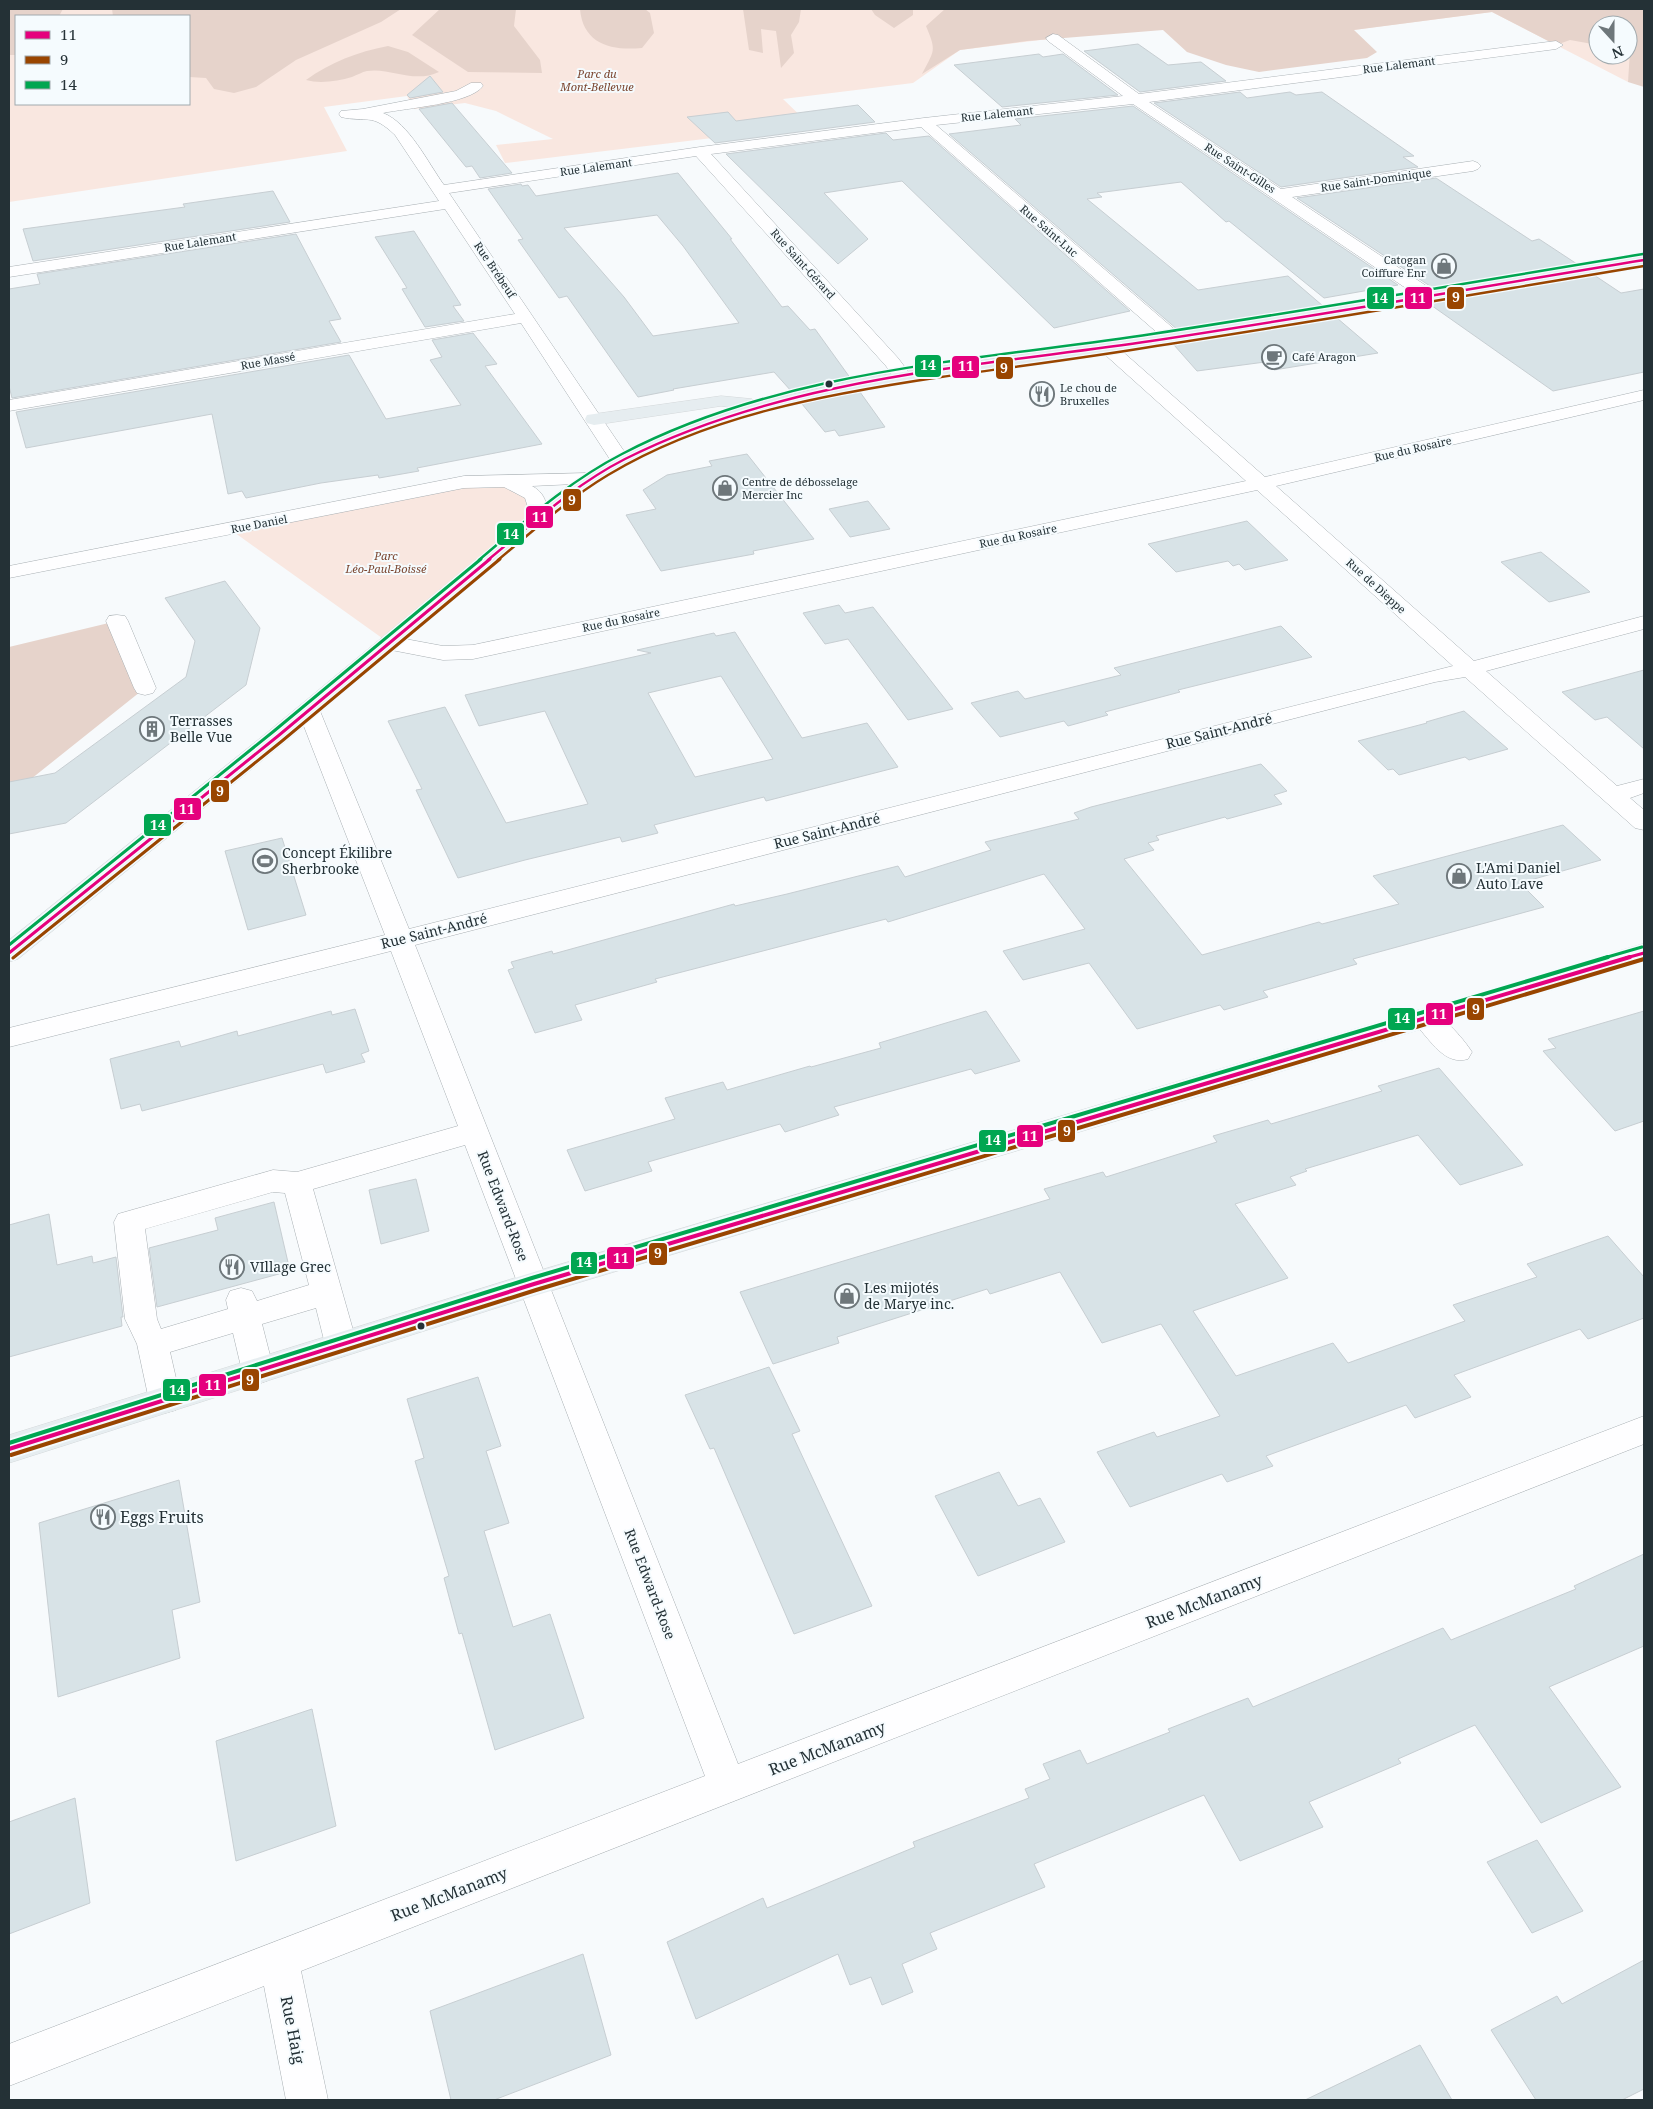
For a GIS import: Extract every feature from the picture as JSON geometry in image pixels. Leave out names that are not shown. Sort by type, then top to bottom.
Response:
[{"type":"main road","points":[[9,953],[309,711],[539,516],[589,479],[620,460],[689,429],[795,396],[1174,338],[1644,260]]},
{"type":"main road","points":[[594,418],[721,401],[762,405]]},
{"type":"main road","points":[[9,1448],[534,1284],[1644,953]]},
{"type":"street","name":"Rue Saint-Gilles","points":[[1053,38],[1136,99],[1280,194],[1428,296]]},
{"type":"street","name":"Rue Lalemant","points":[[9,272],[700,151],[924,122],[1136,99],[1556,45]]},
{"type":"street","points":[[366,113],[460,95],[476,86]]},
{"type":"street","name":"Rue Brébeuf","points":[[346,114],[366,113],[379,115],[400,132],[594,418],[620,460]]},
{"type":"street","name":"Rue Saint-Luc","points":[[924,122],[1174,338]]},
{"type":"street","name":"Rue Saint-Gérard","points":[[700,151],[892,362],[904,378]]},
{"type":"street","name":"Rue Saint-Dominique","points":[[1280,194],[1473,166]]},
{"type":"street","name":"Rue Massé","points":[[9,406],[526,317]]},
{"type":"street","name":"Rue de Dieppe","points":[[1108,348],[1644,823]]},
{"type":"street","name":"Rue du Rosaire","points":[[389,643],[443,654],[473,652],[1261,484],[1644,395]]},
{"type":"street","name":"Rue Daniel","points":[[9,572],[85,566],[231,530],[464,482],[589,479]]},
{"type":"street","name":"Rue Daniel","points":[[510,482],[534,495],[539,516]]},
{"type":"street","points":[[117,621],[145,688]]},
{"type":"street","name":"Rue Saint-André","points":[[9,1036],[400,940],[1470,669],[1644,622]]},
{"type":"street","name":"Rue Edward-Rose","points":[[309,711],[475,1132],[728,1786]]},
{"type":"street","points":[[1612,795],[1644,786]]},
{"type":"street","points":[[1426,1018],[1458,1052]]},
{"type":"street","points":[[165,1400],[153,1344],[141,1320],[129,1222],[274,1181],[296,1183],[475,1132]]},
{"type":"street","points":[[296,1183],[341,1344]]},
{"type":"street","points":[[153,1344],[243,1307],[327,1292]]},
{"type":"street","points":[[243,1307],[258,1371]]},
{"type":"street","name":"Rue McManamy","points":[[9,2065],[1644,1430]]},
{"type":"street","name":"Rue Haig","points":[[279,1960],[307,2100]]},
{"type":"green space","name":"Parc du Mont-Bellevue","points":[[9,9],[1644,9],[1638,36],[1638,15],[1588,15],[1588,61],[1492,12],[1353,30],[1284,10],[960,50],[913,83],[783,99],[811,126],[505,163],[496,145],[553,139],[496,111],[465,103],[414,109],[407,96],[324,107],[347,151],[9,202]]},
{"type":"green space","name":"Parc du Mont-Bellevue","points":[[1595,65],[1632,65],[1628,82]]},
{"type":"green space","name":"Parc Léo-Paul-Boissé","points":[[491,481],[534,495],[539,516],[389,643],[231,530]]},
{"type":"shaded area","points":[[9,9],[63,9],[60,15],[15,15],[15,55],[9,55]]},
{"type":"shaded area","points":[[112,9],[401,9],[381,22],[296,60],[256,87],[234,93],[214,89],[206,78],[190,77],[190,15],[113,15]]},
{"type":"shaded area","points":[[440,9],[516,9],[514,26],[540,60],[542,73],[468,72],[412,35]]},
{"type":"shaded area","points":[[580,9],[645,9],[650,13],[654,33],[642,48],[620,48],[600,43],[587,30],[582,21]]},
{"type":"shaded area","points":[[743,9],[801,9],[799,22],[791,35],[794,53],[781,68],[776,31],[761,29],[763,53],[749,50]]},
{"type":"shaded area","points":[[871,9],[913,9],[913,15],[894,28],[875,15]]},
{"type":"shaded area","points":[[945,9],[1644,9],[1644,87],[1628,82],[1629,65],[1638,65],[1638,15],[1588,15],[1588,43],[1570,40],[1556,45],[1492,12],[1354,30],[1377,52],[1367,58],[1259,72],[1226,65],[1187,52],[1163,30],[1027,41],[960,50],[922,74],[933,51],[932,41],[926,26]]},
{"type":"shaded area","points":[[388,46],[408,52],[439,72],[429,75],[411,76],[376,70],[365,71],[352,77],[335,81],[317,82],[306,80],[325,68],[345,59],[366,51]]},
{"type":"shaded area","points":[[117,621],[145,688],[31,779],[9,783],[9,647]]},
{"type":"building","points":[[1138,44],[1168,65],[1201,62],[1226,81],[1140,92],[1084,51]]},
{"type":"building","points":[[1039,54],[1043,57],[1063,54],[1118,95],[1002,107],[954,65]]},
{"type":"building","points":[[430,76],[443,92],[410,98],[407,95]]},
{"type":"building","points":[[1240,92],[1247,98],[1290,92],[1296,95],[1322,92],[1414,156],[1403,157],[1418,167],[1281,187],[1154,103]]},
{"type":"building","points":[[452,103],[512,173],[480,178],[472,166],[466,167],[419,109]]},
{"type":"building","points":[[858,105],[875,122],[715,143],[687,117],[728,112],[736,121]]},
{"type":"building","points":[[1133,106],[1398,285],[1324,298],[1229,221],[1226,222],[1181,182],[1097,193],[1102,197],[1087,199],[1198,290],[1288,276],[1323,306],[1178,330],[949,134],[1021,125],[1015,119]]},
{"type":"building","points":[[886,133],[893,140],[929,136],[1130,311],[1054,328],[902,181],[824,193],[868,239],[838,264],[726,154]]},
{"type":"building","points":[[678,173],[732,239],[730,239],[782,307],[788,306],[810,330],[815,329],[851,379],[792,392],[774,372],[673,389],[638,397],[567,296],[559,298],[518,240],[523,239],[488,189],[521,184],[522,186],[528,185],[536,196]],"holes":[[[657,215],[683,246],[739,323],[653,336],[624,297],[564,228]]]},
{"type":"building","points":[[1436,178],[1532,241],[1539,239],[1577,264],[1433,288],[1297,198]]},
{"type":"building","points":[[273,191],[290,222],[33,261],[23,229],[185,207],[183,204]]},
{"type":"building","points":[[414,231],[461,305],[453,306],[464,321],[425,327],[402,289],[407,288],[375,237]]},
{"type":"building","points":[[296,234],[341,319],[329,321],[341,342],[12,398],[9,386],[9,289],[40,284],[37,274]]},
{"type":"building","points":[[1594,275],[1621,293],[1644,289],[1644,372],[1553,391],[1428,303]]},
{"type":"building","points":[[1337,318],[1378,353],[1274,370],[1265,362],[1197,371],[1174,345]]},
{"type":"building","points":[[473,333],[497,364],[485,366],[542,444],[417,468],[419,471],[379,478],[378,475],[321,483],[246,498],[242,491],[228,494],[212,414],[26,448],[16,412],[349,355],[386,419],[461,405],[430,360],[442,357],[432,340]]},
{"type":"building","points":[[860,392],[885,427],[839,436],[835,430],[825,432],[802,404]]},
{"type":"building","points":[[747,454],[814,539],[753,551],[754,554],[661,571],[626,515],[656,509],[643,490],[667,475],[712,466],[709,461]]},
{"type":"building","points":[[868,501],[890,529],[850,537],[829,509]]},
{"type":"building","points":[[1247,521],[1288,560],[1245,570],[1239,564],[1233,566],[1228,561],[1176,572],[1148,544]]},
{"type":"building","points":[[1541,552],[1590,592],[1549,602],[1501,562]]},
{"type":"building","name":"Terrasses Belle Vue","points":[[225,581],[260,628],[246,685],[66,823],[9,834],[9,782],[55,773],[186,677],[195,641],[165,598]]},
{"type":"building","points":[[839,605],[845,613],[873,607],[953,709],[908,720],[848,639],[825,644],[803,613]]},
{"type":"building","points":[[1281,626],[1312,657],[1178,690],[1180,692],[1105,712],[1108,715],[1068,726],[1064,721],[1000,737],[971,703],[1018,691],[1025,699],[1121,675],[1114,668]]},
{"type":"building","points":[[735,632],[802,738],[867,723],[898,767],[766,801],[764,797],[654,825],[658,833],[622,842],[620,837],[458,878],[416,790],[422,789],[388,721],[445,707],[506,823],[588,804],[545,711],[479,726],[465,695],[651,653],[637,650],[714,633],[716,636]],"holes":[[[721,676],[773,759],[695,777],[648,693]]]},
{"type":"building","points":[[1644,670],[1644,749],[1607,717],[1595,720],[1562,692]]},
{"type":"building","points":[[1464,711],[1508,749],[1469,760],[1465,757],[1399,775],[1393,769],[1388,770],[1358,741],[1427,723]]},
{"type":"building","points":[[1261,764],[1287,791],[1274,795],[1282,804],[1156,836],[1159,840],[1148,843],[1154,850],[1124,859],[1202,955],[1319,922],[1322,924],[1399,904],[1373,876],[1563,825],[1601,860],[1520,883],[1544,907],[1353,959],[1357,964],[1263,991],[1268,997],[1224,1010],[1220,1005],[1137,1029],[1089,963],[1023,980],[1003,951],[1085,929],[1044,874],[888,922],[886,919],[655,979],[657,982],[575,1005],[582,1020],[535,1033],[508,970],[514,968],[511,962],[552,951],[553,954],[734,904],[735,906],[787,894],[898,866],[905,877],[991,850],[985,842],[1079,819],[1074,813],[1091,807]]},
{"type":"building","points":[[282,838],[306,915],[248,930],[225,851]]},
{"type":"building","points":[[355,1009],[369,1051],[361,1054],[365,1062],[326,1073],[323,1064],[142,1111],[140,1104],[121,1109],[110,1059],[179,1041],[181,1047],[237,1031],[238,1036],[331,1011],[332,1015]]},
{"type":"building","points":[[986,1011],[1020,1061],[975,1074],[971,1069],[834,1107],[839,1115],[785,1132],[780,1124],[648,1162],[652,1171],[585,1191],[567,1150],[675,1119],[665,1098],[723,1082],[727,1090],[881,1048],[879,1043]]},
{"type":"building","points":[[1644,1011],[1644,1121],[1615,1131],[1543,1051],[1556,1048],[1548,1039]]},
{"type":"building","points":[[1439,1068],[1523,1165],[1460,1185],[1418,1135],[1305,1169],[1307,1171],[1290,1177],[1296,1185],[1235,1204],[1288,1278],[1193,1311],[1236,1376],[1333,1343],[1348,1363],[1465,1321],[1453,1305],[1537,1277],[1527,1264],[1608,1236],[1644,1277],[1644,1318],[1588,1339],[1580,1329],[1454,1375],[1471,1397],[1415,1418],[1406,1405],[1266,1456],[1273,1466],[1227,1482],[1222,1474],[1130,1507],[1097,1452],[1154,1432],[1157,1437],[1220,1416],[1161,1324],[1102,1343],[1060,1272],[990,1294],[987,1289],[837,1337],[839,1343],[773,1364],[740,1292],[1050,1199],[1044,1189],[1103,1172],[1106,1177],[1217,1142],[1213,1136],[1268,1120],[1271,1124],[1382,1091],[1378,1086]]},
{"type":"building","points":[[416,1179],[429,1231],[381,1244],[369,1190]]},
{"type":"building","points":[[274,1202],[290,1271],[157,1307],[149,1248],[218,1230],[215,1218]]},
{"type":"building","points":[[49,1214],[57,1265],[92,1256],[93,1263],[116,1257],[123,1317],[121,1317],[122,1326],[9,1357],[9,1225]]},
{"type":"building","points":[[769,1367],[800,1431],[792,1434],[872,1606],[794,1634],[714,1448],[710,1449],[685,1395]]},
{"type":"building","points":[[478,1377],[501,1446],[486,1451],[509,1523],[484,1531],[513,1627],[550,1614],[584,1718],[495,1750],[462,1633],[459,1634],[444,1578],[449,1576],[415,1461],[424,1458],[407,1399]]},
{"type":"building","points":[[999,1472],[1018,1506],[1040,1498],[1065,1542],[978,1576],[935,1496]]},
{"type":"building","points":[[179,1480],[200,1602],[172,1610],[180,1658],[58,1697],[39,1523]]},
{"type":"building","points":[[1644,1554],[1644,1646],[1549,1687],[1621,1787],[1541,1823],[1475,1725],[1398,1759],[1401,1763],[1309,1802],[1323,1827],[1240,1861],[1204,1795],[1034,1864],[1045,1887],[930,1933],[937,1949],[902,1964],[913,1992],[882,2005],[871,1977],[850,1985],[838,1954],[696,2019],[667,1942],[763,1898],[767,1908],[915,1847],[913,1842],[1029,1798],[1025,1789],[1050,1779],[1043,1764],[1080,1750],[1087,1764],[1170,1732],[1168,1729],[1248,1698],[1253,1707],[1443,1628],[1451,1640],[1576,1589],[1574,1586]]},
{"type":"building","points":[[312,1709],[336,1826],[236,1861],[216,1741]]},
{"type":"building","points":[[75,1798],[90,1903],[9,1934],[9,1822]]},
{"type":"building","points":[[1537,1840],[1583,1911],[1532,1933],[1487,1862]]},
{"type":"building","points":[[583,1954],[611,2055],[494,2100],[451,2100],[430,2011]]},
{"type":"building","points":[[1644,1960],[1644,2089],[1622,2100],[1536,2100],[1491,2030],[1557,1996],[1562,2004]]},
{"type":"building","points":[[1420,2045],[1452,2100],[1305,2100]]},
{"type":"transit line","name":"14","points":[[9,945],[274,731],[557,495],[620,455],[690,423],[764,399],[840,381],[919,367],[1148,335],[1334,306],[1643,254]]},
{"type":"transit line","name":"11","points":[[9,953],[278,736],[560,500],[623,460],[692,429],[766,405],[843,387],[922,373],[1151,341],[1336,312],[1644,260]]},
{"type":"transit line","name":"9","points":[[13,958],[282,741],[564,505],[609,475],[655,451],[704,431],[755,414],[859,391],[1337,318],[1644,266]]},
{"type":"transit line","name":"14","points":[[9,1443],[532,1278],[1642,947]]},
{"type":"transit line","name":"11","points":[[9,1449],[534,1284],[1644,953]]},
{"type":"transit line","name":"9","points":[[11,1455],[536,1290],[1644,959]]},
{"type":"place","name":"Catogan Coiffure Enr","points":[[1444,266]]},
{"type":"place","name":"Café Aragon","points":[[1274,357]]},
{"type":"place","name":"Le chou de Bruxelles","points":[[1042,394]]},
{"type":"place","name":"Centre de débosselage Mercier Inc","points":[[725,488]]},
{"type":"place","name":"Terrasses Belle Vue","points":[[152,729]]},
{"type":"place","name":"Concept Ékilibre Sherbrooke","points":[[265,861]]},
{"type":"place","name":"L'Ami Daniel Auto Lave","points":[[1459,876]]},
{"type":"place","name":"VIllage Grec","points":[[232,1267]]},
{"type":"place","name":"Les mijotés de Marye inc.","points":[[847,1296]]},
{"type":"place","name":"Eggs Fruits","points":[[103,1517]]}]
